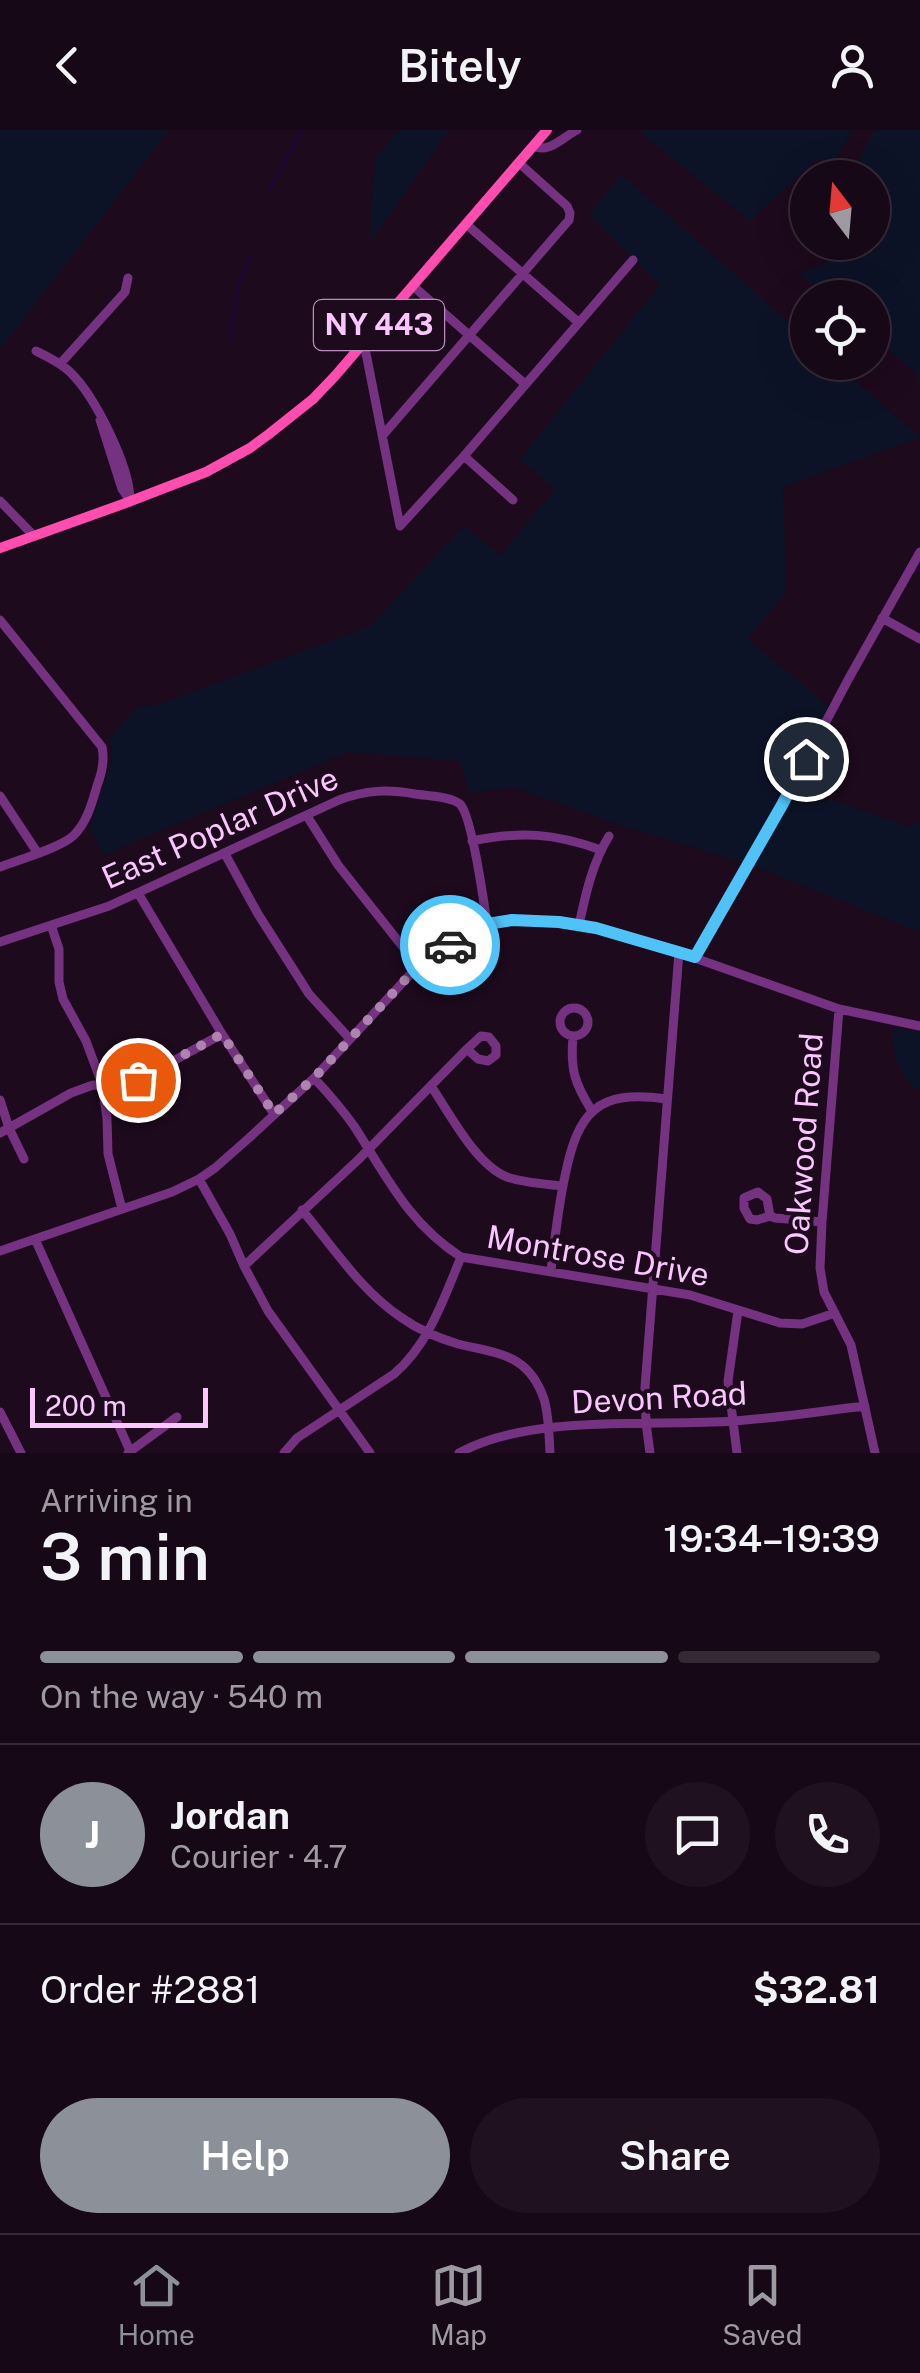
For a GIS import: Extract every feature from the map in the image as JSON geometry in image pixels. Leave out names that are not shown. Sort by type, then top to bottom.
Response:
[{"type":"main road","name":"NY 443","points":[[0,548],[194,477],[250,448],[314,398],[547,130]]},
{"type":"street","points":[[533,146],[545,150],[577,130]]},
{"type":"street","points":[[383,436],[569,220],[567,206],[519,163]]},
{"type":"street","points":[[466,224],[578,322]]},
{"type":"street","points":[[364,343],[400,526],[633,260]]},
{"type":"street","points":[[60,364],[124,292],[128,278]]},
{"type":"street","points":[[413,286],[525,384]]},
{"type":"street","points":[[36,351],[60,364],[80,382],[110,433],[130,488],[130,502]]},
{"type":"street","points":[[464,456],[513,500]]},
{"type":"street","points":[[0,501],[34,536]]},
{"type":"street","points":[[695,957],[920,552]]},
{"type":"street","points":[[882,618],[920,639]]},
{"type":"street","points":[[0,620],[102,747],[104,764],[90,810],[72,837],[0,867]]},
{"type":"street","name":"East Poplar Drive","points":[[0,942],[96,911],[339,800],[371,790],[455,801],[463,807],[472,841]]},
{"type":"street","points":[[0,796],[36,852]]},
{"type":"street","points":[[306,816],[338,866],[418,966]]},
{"type":"street","points":[[487,924],[472,841],[525,833],[601,850]]},
{"type":"street","points":[[579,925],[587,888],[609,836]]},
{"type":"street","points":[[225,854],[308,994],[350,1038]]},
{"type":"street","points":[[138,893],[274,1114]]},
{"type":"street","points":[[0,1252],[199,1179],[314,1078],[418,966],[487,924],[512,920],[579,925],[658,944],[838,1008],[920,1026]]},
{"type":"street","points":[[51,925],[59,949],[63,999],[91,1051],[102,1084],[108,1154],[122,1210]]},
{"type":"street","points":[[650,1453],[645,1387],[679,952]]},
{"type":"street","name":"Oakwood Road","points":[[838,1008],[822,1222],[822,1280],[824,1292],[851,1345],[876,1453]]},
{"type":"street","points":[[4,1131],[71,1092],[85,1086],[121,1086],[138,1080],[222,1034]]},
{"type":"street","points":[[572,1037],[573,1072],[592,1112]]},
{"type":"street","points":[[244,1266],[358,1160],[467,1048]]},
{"type":"street","name":"Montrose Drive","points":[[314,1078],[350,1121],[406,1209],[442,1244],[461,1256],[652,1287],[790,1324],[835,1314]]},
{"type":"street","points":[[431,1086],[490,1167],[513,1179],[563,1186]]},
{"type":"street","points":[[550,1270],[576,1132],[592,1112],[615,1099],[666,1099]]},
{"type":"street","points":[[0,1100],[4,1131],[24,1160]]},
{"type":"street","points":[[199,1179],[268,1311],[370,1453]]},
{"type":"street","points":[[302,1210],[378,1301],[427,1333],[514,1358],[533,1378],[545,1402],[550,1453]]},
{"type":"street","points":[[770,1216],[822,1222]]},
{"type":"street","points":[[35,1239],[130,1453],[177,1416]]},
{"type":"street","points":[[284,1453],[297,1438],[408,1362],[427,1333],[461,1256]]},
{"type":"street","points":[[737,1453],[728,1382],[738,1310]]},
{"type":"street","name":"Devon Road","points":[[459,1453],[496,1437],[548,1428],[732,1421],[865,1406]]},
{"type":"street","points":[[0,1412],[21,1453]]},
{"type":"shaded area","points":[[0,130],[169,130],[0,349]]},
{"type":"shaded area","points":[[399,130],[449,130],[370,242],[375,158]]},
{"type":"shaded area","points":[[853,130],[835,160],[790,160],[790,183],[750,221],[641,133]]},
{"type":"shaded area","points":[[874,130],[920,130],[920,377],[890,351],[890,280],[806,280],[799,274],[827,260],[890,260],[890,160],[859,160]]},
{"type":"shaded area","points":[[621,174],[790,323],[790,380],[855,380],[920,437],[783,487],[786,593],[747,638],[832,709],[792,786],[910,827],[920,821],[920,932],[749,864],[617,824],[514,787],[469,793],[460,761],[348,752],[103,855],[90,828],[112,759],[110,738],[137,706],[156,705],[369,627],[464,526],[500,555],[555,490],[520,459],[660,285],[589,214]]},
{"type":"shaded area","points":[[894,1027],[920,1033],[920,1093],[898,1063]]},
{"type":"waterway","points":[[268,193],[302,130]]},
{"type":"waterway","points":[[230,341],[238,286],[251,257]]},
{"type":"way so far","points":[[138,1080],[222,1034],[274,1114],[314,1078],[418,966],[450,945]]},
{"type":"route","points":[[450,945],[487,924],[512,920],[559,922],[596,928],[695,957],[806,759]]}]
